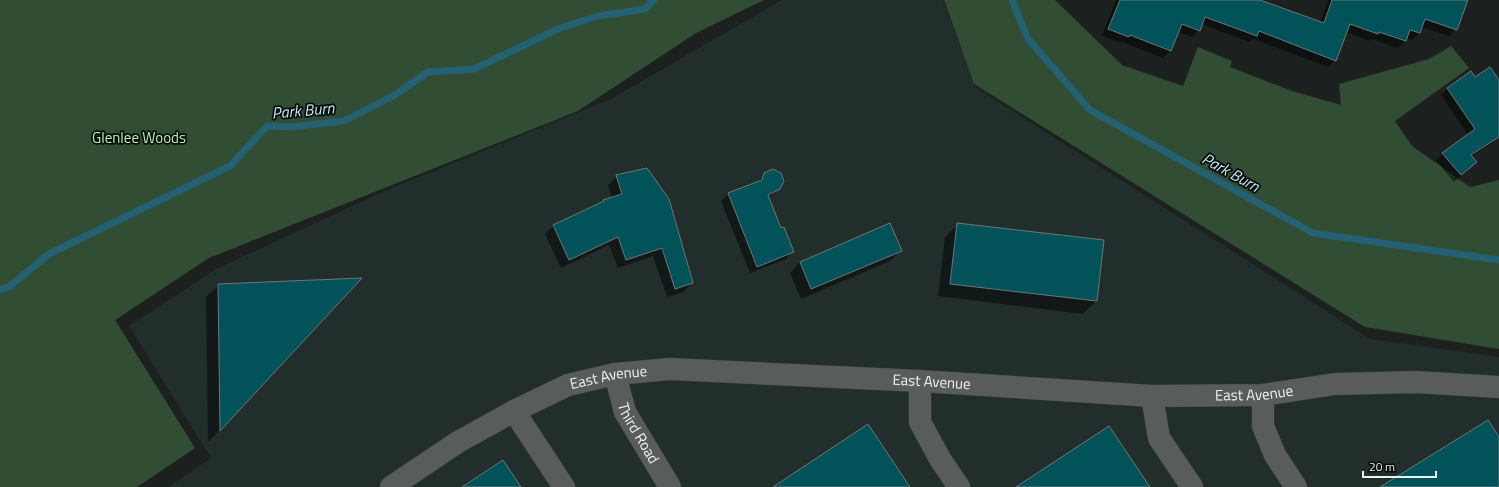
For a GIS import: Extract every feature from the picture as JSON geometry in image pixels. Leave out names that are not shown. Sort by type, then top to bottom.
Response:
[{"type":"street","name":"East Avenue","points":[[391,487],[458,442],[514,411],[568,385],[615,374],[670,369],[920,381],[1152,396],[1264,395],[1335,384],[1416,382],[1499,387]]},
{"type":"street","name":"Third Road","points":[[615,374],[625,412],[670,487]]},
{"type":"street","points":[[920,381],[920,422],[940,459],[959,487]]},
{"type":"street","points":[[1264,395],[1263,426],[1275,454],[1296,487]]},
{"type":"street","points":[[1152,396],[1159,438],[1192,487]]},
{"type":"street","points":[[514,411],[564,487]]},
{"type":"shaded area","points":[[782,0],[943,0],[975,87],[1370,339],[1499,357],[1499,487],[168,487],[211,458],[129,326],[216,269],[389,189],[611,99]]},
{"type":"green space","name":"Glenlee Woods","points":[[0,0],[764,0],[696,33],[578,111],[209,258],[115,320],[195,448],[137,487],[0,487]]},
{"type":"green space","points":[[944,0],[1055,0],[1122,65],[1183,86],[1198,47],[1232,61],[1230,67],[1292,91],[1341,105],[1339,84],[1429,59],[1451,46],[1469,68],[1395,121],[1412,146],[1470,187],[1499,180],[1499,349],[1365,327],[974,84]]},
{"type":"building","points":[[1120,0],[1260,0],[1324,23],[1332,0],[1468,0],[1457,30],[1425,19],[1420,33],[1410,30],[1406,41],[1379,32],[1378,34],[1350,24],[1336,61],[1259,31],[1257,36],[1205,17],[1200,31],[1182,24],[1171,51],[1130,35],[1129,37],[1108,29]]},
{"type":"building","points":[[1490,67],[1499,80],[1499,137],[1471,155],[1477,162],[1461,175],[1442,153],[1475,129],[1447,88],[1471,71],[1475,77]]},
{"type":"building","points":[[647,168],[669,199],[693,283],[675,289],[662,248],[626,260],[618,237],[569,260],[553,225],[604,201],[603,200],[622,194],[616,175]]},
{"type":"building","points":[[773,169],[781,173],[784,181],[780,189],[768,195],[781,228],[784,227],[794,252],[757,267],[728,193],[762,180],[764,173]]},
{"type":"building","points":[[890,223],[902,251],[811,289],[800,262]]},
{"type":"building","points":[[957,223],[1104,240],[1097,301],[950,284]]},
{"type":"building","points":[[362,278],[220,431],[218,284]]},
{"type":"building","points":[[1488,420],[1499,437],[1499,487],[1380,487]]},
{"type":"building","points":[[868,424],[910,487],[773,487]]},
{"type":"building","points":[[1109,426],[1150,487],[1016,487]]},
{"type":"building","points":[[503,460],[521,487],[462,487]]},
{"type":"waterway","name":"Park Burn","points":[[0,290],[9,287],[49,254],[230,166],[267,126],[292,127],[344,121],[393,96],[428,72],[474,69],[560,28],[598,16],[645,9],[654,0]]},
{"type":"waterway","name":"Park Burn","points":[[1012,0],[1028,39],[1090,110],[1313,233],[1499,260]]}]
